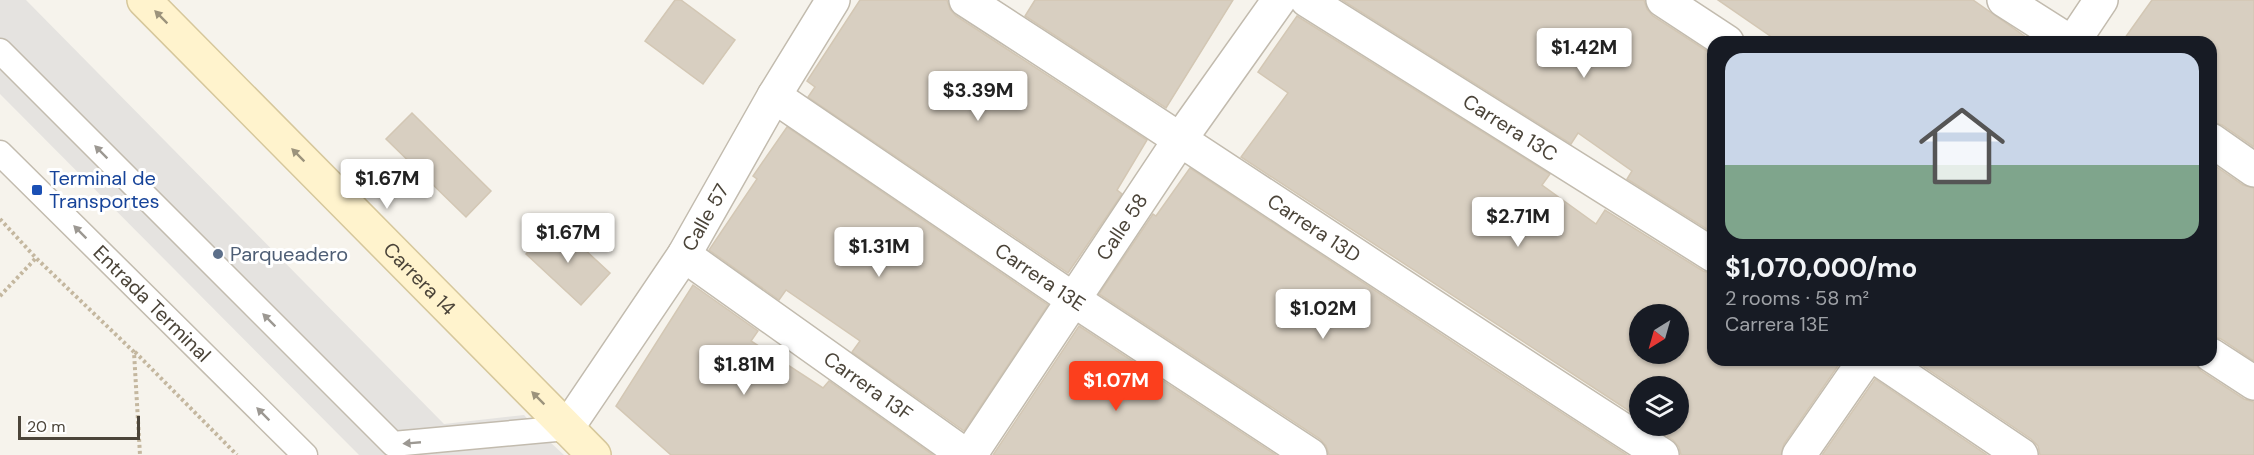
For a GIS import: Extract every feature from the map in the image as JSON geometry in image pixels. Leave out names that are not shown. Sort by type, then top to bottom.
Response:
[{"type":"main road","name":"Carrera 14","points":[[144,0],[594,455]]},
{"type":"street","name":"Calle 57","points":[[567,428],[684,255],[774,96],[833,0]]},
{"type":"street","name":"Carrera 13D","points":[[966,0],[1181,138],[1528,370],[1662,455]]},
{"type":"street","name":"Calle 58","points":[[970,455],[1181,138],[1279,0]]},
{"type":"street","name":"Carrera 13C","points":[[1307,0],[1707,251]]},
{"type":"street","points":[[1663,0],[1718,36]]},
{"type":"street","points":[[2004,0],[2061,36]]},
{"type":"street","points":[[2075,36],[2101,0]]},
{"type":"street","name":"Carrera 13E","points":[[774,96],[1074,300],[1310,455]]},
{"type":"street","points":[[2217,144],[2254,170]]},
{"type":"street","name":"Carrera 13F","points":[[684,255],[965,455]]},
{"type":"street","points":[[2217,359],[2254,383]]},
{"type":"street","points":[[1799,455],[1860,366]]},
{"type":"street","points":[[1889,366],[2021,455]]},
{"type":"lane","points":[[0,51],[393,444],[567,428]]},
{"type":"lane","name":"Entrada Terminal","points":[[0,153],[305,455]]},
{"type":"path","points":[[0,219],[36,258],[237,455]]},
{"type":"path","points":[[0,296],[36,258]]},
{"type":"path","points":[[134,352],[140,455]]},
{"type":"shaded area","name":"Parqueadero","points":[[0,0],[26,0],[444,424],[524,415],[534,426],[470,438],[473,449],[550,442],[564,455],[359,455],[0,94]]},
{"type":"building","points":[[675,0],[681,0],[735,40],[703,84],[645,41]]},
{"type":"building","points":[[860,0],[947,0],[956,16],[1147,140],[1117,190],[1122,194],[1068,273],[808,97],[815,87],[807,81]]},
{"type":"building","points":[[1035,0],[1233,0],[1166,108],[1025,16]]},
{"type":"building","points":[[1342,0],[1644,0],[1653,16],[1707,51],[1707,229],[1627,179],[1632,171],[1578,133],[1571,144]]},
{"type":"building","points":[[1718,0],[1973,0],[2024,36],[1770,36]]},
{"type":"building","points":[[2152,0],[2254,0],[2254,147],[2217,124],[2217,36],[2126,36]]},
{"type":"building","points":[[1297,16],[1550,174],[1542,185],[1596,224],[1605,210],[1707,272],[1707,366],[1838,366],[1784,444],[1781,455],[1681,455],[1679,447],[1667,436],[1689,436],[1689,376],[1629,376],[1629,411],[1241,157],[1288,93],[1258,72]]},
{"type":"building","points":[[412,113],[491,191],[466,217],[386,139]]},
{"type":"building","points":[[787,127],[1048,305],[964,431],[852,352],[860,341],[786,290],[779,300],[709,250],[757,179],[753,176]]},
{"type":"building","points":[[2217,167],[2243,185],[2254,188],[2254,361],[2217,338]]},
{"type":"building","points":[[1190,168],[1627,455],[1329,455],[1320,439],[1099,294],[1153,214],[1156,216]]},
{"type":"building","points":[[555,222],[610,273],[581,305],[526,254]]},
{"type":"building","points":[[693,285],[758,331],[751,341],[823,388],[829,381],[933,455],[671,455],[616,406]]},
{"type":"building","points":[[1079,326],[1276,455],[993,455]]},
{"type":"building","points":[[1923,366],[2197,366],[2201,371],[2244,399],[2254,402],[2254,455],[2040,455],[2038,446]]},
{"type":"building","points":[[1875,379],[1987,455],[1822,455]]},
{"type":"place","name":"Terminal de Transportes","points":[[37,190]]},
{"type":"place","name":"Parqueadero","points":[[218,254]]}]
